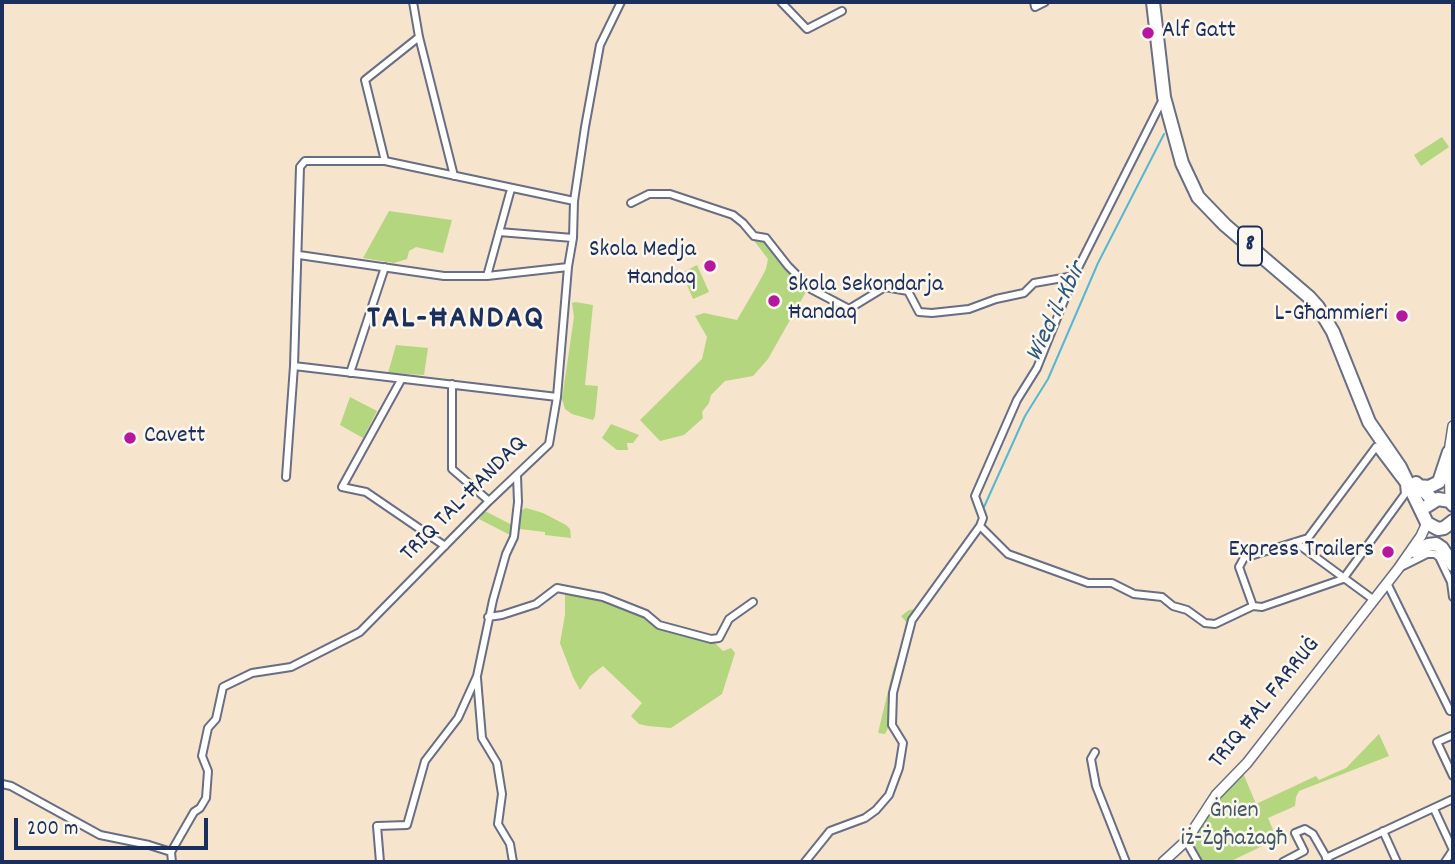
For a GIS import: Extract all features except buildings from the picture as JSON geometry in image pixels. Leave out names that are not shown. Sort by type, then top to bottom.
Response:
[{"type":"highway","name":"8","points":[[1153,2],[1164,97],[1182,163],[1198,197],[1225,225],[1318,307],[1333,332],[1379,444],[1418,486],[1444,502]]},
{"type":"highway","points":[[1418,486],[1439,482],[1449,452]]},
{"type":"highway","name":"8","points":[[1400,467],[1431,523],[1450,546],[1453,556]]},
{"type":"highway","points":[[1444,502],[1425,509],[1431,523],[1444,528],[1453,521]]},
{"type":"highway","points":[[1414,551],[1436,544],[1442,548],[1453,565]]},
{"type":"main road","points":[[1444,502],[1453,426]]},
{"type":"main road","name":"TRIQ ĦAL FARRUĠ","points":[[1398,569],[1414,551],[1431,523]]},
{"type":"main road","name":"TRIQ ĦAL FARRUĠ","points":[[1163,862],[1186,841],[1216,795],[1247,763],[1431,523]]},
{"type":"street","points":[[413,2],[419,37],[454,176]]},
{"type":"street","name":"TRIQ TAL-ĦANDAQ","points":[[171,852],[194,812],[206,798],[208,771],[202,756],[208,728],[216,719],[223,687],[252,673],[291,667],[360,632],[549,444],[573,238],[574,201],[600,45],[621,2]]},
{"type":"street","points":[[781,2],[807,29],[842,11]]},
{"type":"street","points":[[1034,2],[1035,8],[1045,2]]},
{"type":"street","points":[[385,161],[365,80],[419,37]]},
{"type":"street","points":[[805,862],[830,831],[865,818],[876,810],[889,794],[899,768],[903,743],[892,725],[894,693],[912,620],[980,526],[983,518],[975,496],[1017,400],[1037,368],[1074,276],[1164,97]]},
{"type":"street","points":[[286,477],[294,366],[300,167],[305,161],[385,161],[574,201]]},
{"type":"street","points":[[487,275],[511,189]]},
{"type":"street","points":[[631,203],[649,194],[670,194],[733,215],[754,236],[766,238],[811,289],[849,309],[885,287],[908,291],[919,312],[969,309],[1024,293],[1034,283],[1074,276]]},
{"type":"street","points":[[499,232],[573,238]]},
{"type":"street","points":[[299,255],[444,276],[487,275],[568,267]]},
{"type":"street","points":[[350,373],[385,267]]},
{"type":"street","points":[[294,366],[556,397]]},
{"type":"street","points":[[401,380],[342,486],[366,492],[445,546]]},
{"type":"street","points":[[452,384],[452,469],[489,501]]},
{"type":"street","points":[[980,526],[1009,554],[1088,583],[1112,583],[1134,594],[1162,597],[1205,623],[1214,624],[1253,606],[1262,607],[1343,579],[1405,494],[1404,484],[1379,444],[1308,538],[1244,558],[1239,567],[1253,606]]},
{"type":"street","points":[[380,862],[377,826],[407,825],[425,761],[458,718],[477,676],[488,617],[506,554],[514,537],[518,502],[517,476]]},
{"type":"street","points":[[1295,542],[1374,600]]},
{"type":"street","points":[[1398,569],[1427,554],[1434,554],[1439,557],[1451,582],[1453,597]]},
{"type":"street","points":[[1387,583],[1450,711],[1453,709]]},
{"type":"street","points":[[488,617],[536,604],[557,588],[603,597],[646,614],[659,625],[711,639],[719,638],[729,620],[752,602]]},
{"type":"street","points":[[477,676],[482,738],[497,763],[502,794],[498,824],[510,844],[513,862]]},
{"type":"street","points":[[1453,735],[1437,742],[1453,776]]},
{"type":"street","points":[[1096,751],[1091,759],[1096,786],[1126,862]]},
{"type":"street","points":[[2,784],[11,786],[100,835],[171,852],[172,862]]},
{"type":"street","points":[[1283,862],[1304,852],[1295,833],[1305,829],[1313,834],[1327,860],[1453,799]]},
{"type":"street","points":[[1434,809],[1453,850],[1445,862]]},
{"type":"street","points":[[1383,831],[1397,862]]},
{"type":"street","points":[[1186,841],[1198,862]]},
{"type":"green space","points":[[1442,137],[1449,147],[1421,166],[1414,155]]},
{"type":"green space","points":[[389,211],[452,220],[443,253],[416,247],[409,251],[407,259],[394,263],[363,258]]},
{"type":"green space","name":"Skola Sekondarja Ħandaq","points":[[752,238],[766,240],[807,290],[768,359],[753,376],[725,381],[711,395],[702,412],[703,418],[684,435],[660,441],[640,420],[702,359],[707,337],[695,316],[704,313],[737,320],[766,269],[768,259]]},
{"type":"green space","points":[[697,265],[709,292],[693,299],[682,273]]},
{"type":"green space","points":[[572,303],[593,305],[585,385],[598,386],[593,420],[572,414],[565,409],[562,399],[574,317]]},
{"type":"green space","points":[[396,345],[428,348],[424,375],[388,373]]},
{"type":"green space","points":[[350,397],[377,411],[363,438],[340,425]]},
{"type":"green space","points":[[611,424],[639,435],[633,443],[627,443],[628,450],[617,450],[602,438]]},
{"type":"green space","points":[[526,508],[566,525],[570,529],[571,538],[520,529],[520,511]]},
{"type":"green space","points":[[485,511],[514,526],[512,536],[479,519]]},
{"type":"green space","points":[[565,591],[610,602],[715,643],[723,651],[731,648],[735,653],[722,694],[671,728],[639,724],[631,716],[642,703],[603,666],[590,676],[580,690],[560,643],[565,615]]},
{"type":"green space","points":[[921,608],[910,618],[909,631],[894,678],[888,711],[889,726],[885,734],[878,733],[903,640],[906,622],[901,616],[909,610]]},
{"type":"green space","name":"Ġnien iż-Żgħażagħ","points":[[1379,734],[1389,756],[1299,791],[1295,806],[1268,818],[1277,839],[1229,862],[1201,862],[1192,843],[1221,794],[1243,773],[1256,804],[1316,776],[1319,780],[1346,768]]},
{"type":"waterway","name":"Wied il-Kbir","points":[[984,507],[1025,416],[1048,379],[1098,263],[1164,134]]},
{"type":"place","name":"Alf Gatt","points":[[1148,33]]},
{"type":"place","name":"Skola Medja Ħandaq","points":[[710,266]]},
{"type":"place","name":"Skola Sekondarja Ħandaq","points":[[774,301]]},
{"type":"place","name":"L-Għammieri","points":[[1402,316]]},
{"type":"place","name":"Cavett","points":[[130,438]]},
{"type":"place","name":"Express Trailers","points":[[1388,552]]},
{"type":"district","name":"TAL-ĦANDAQ","points":[[456,322]]}]
